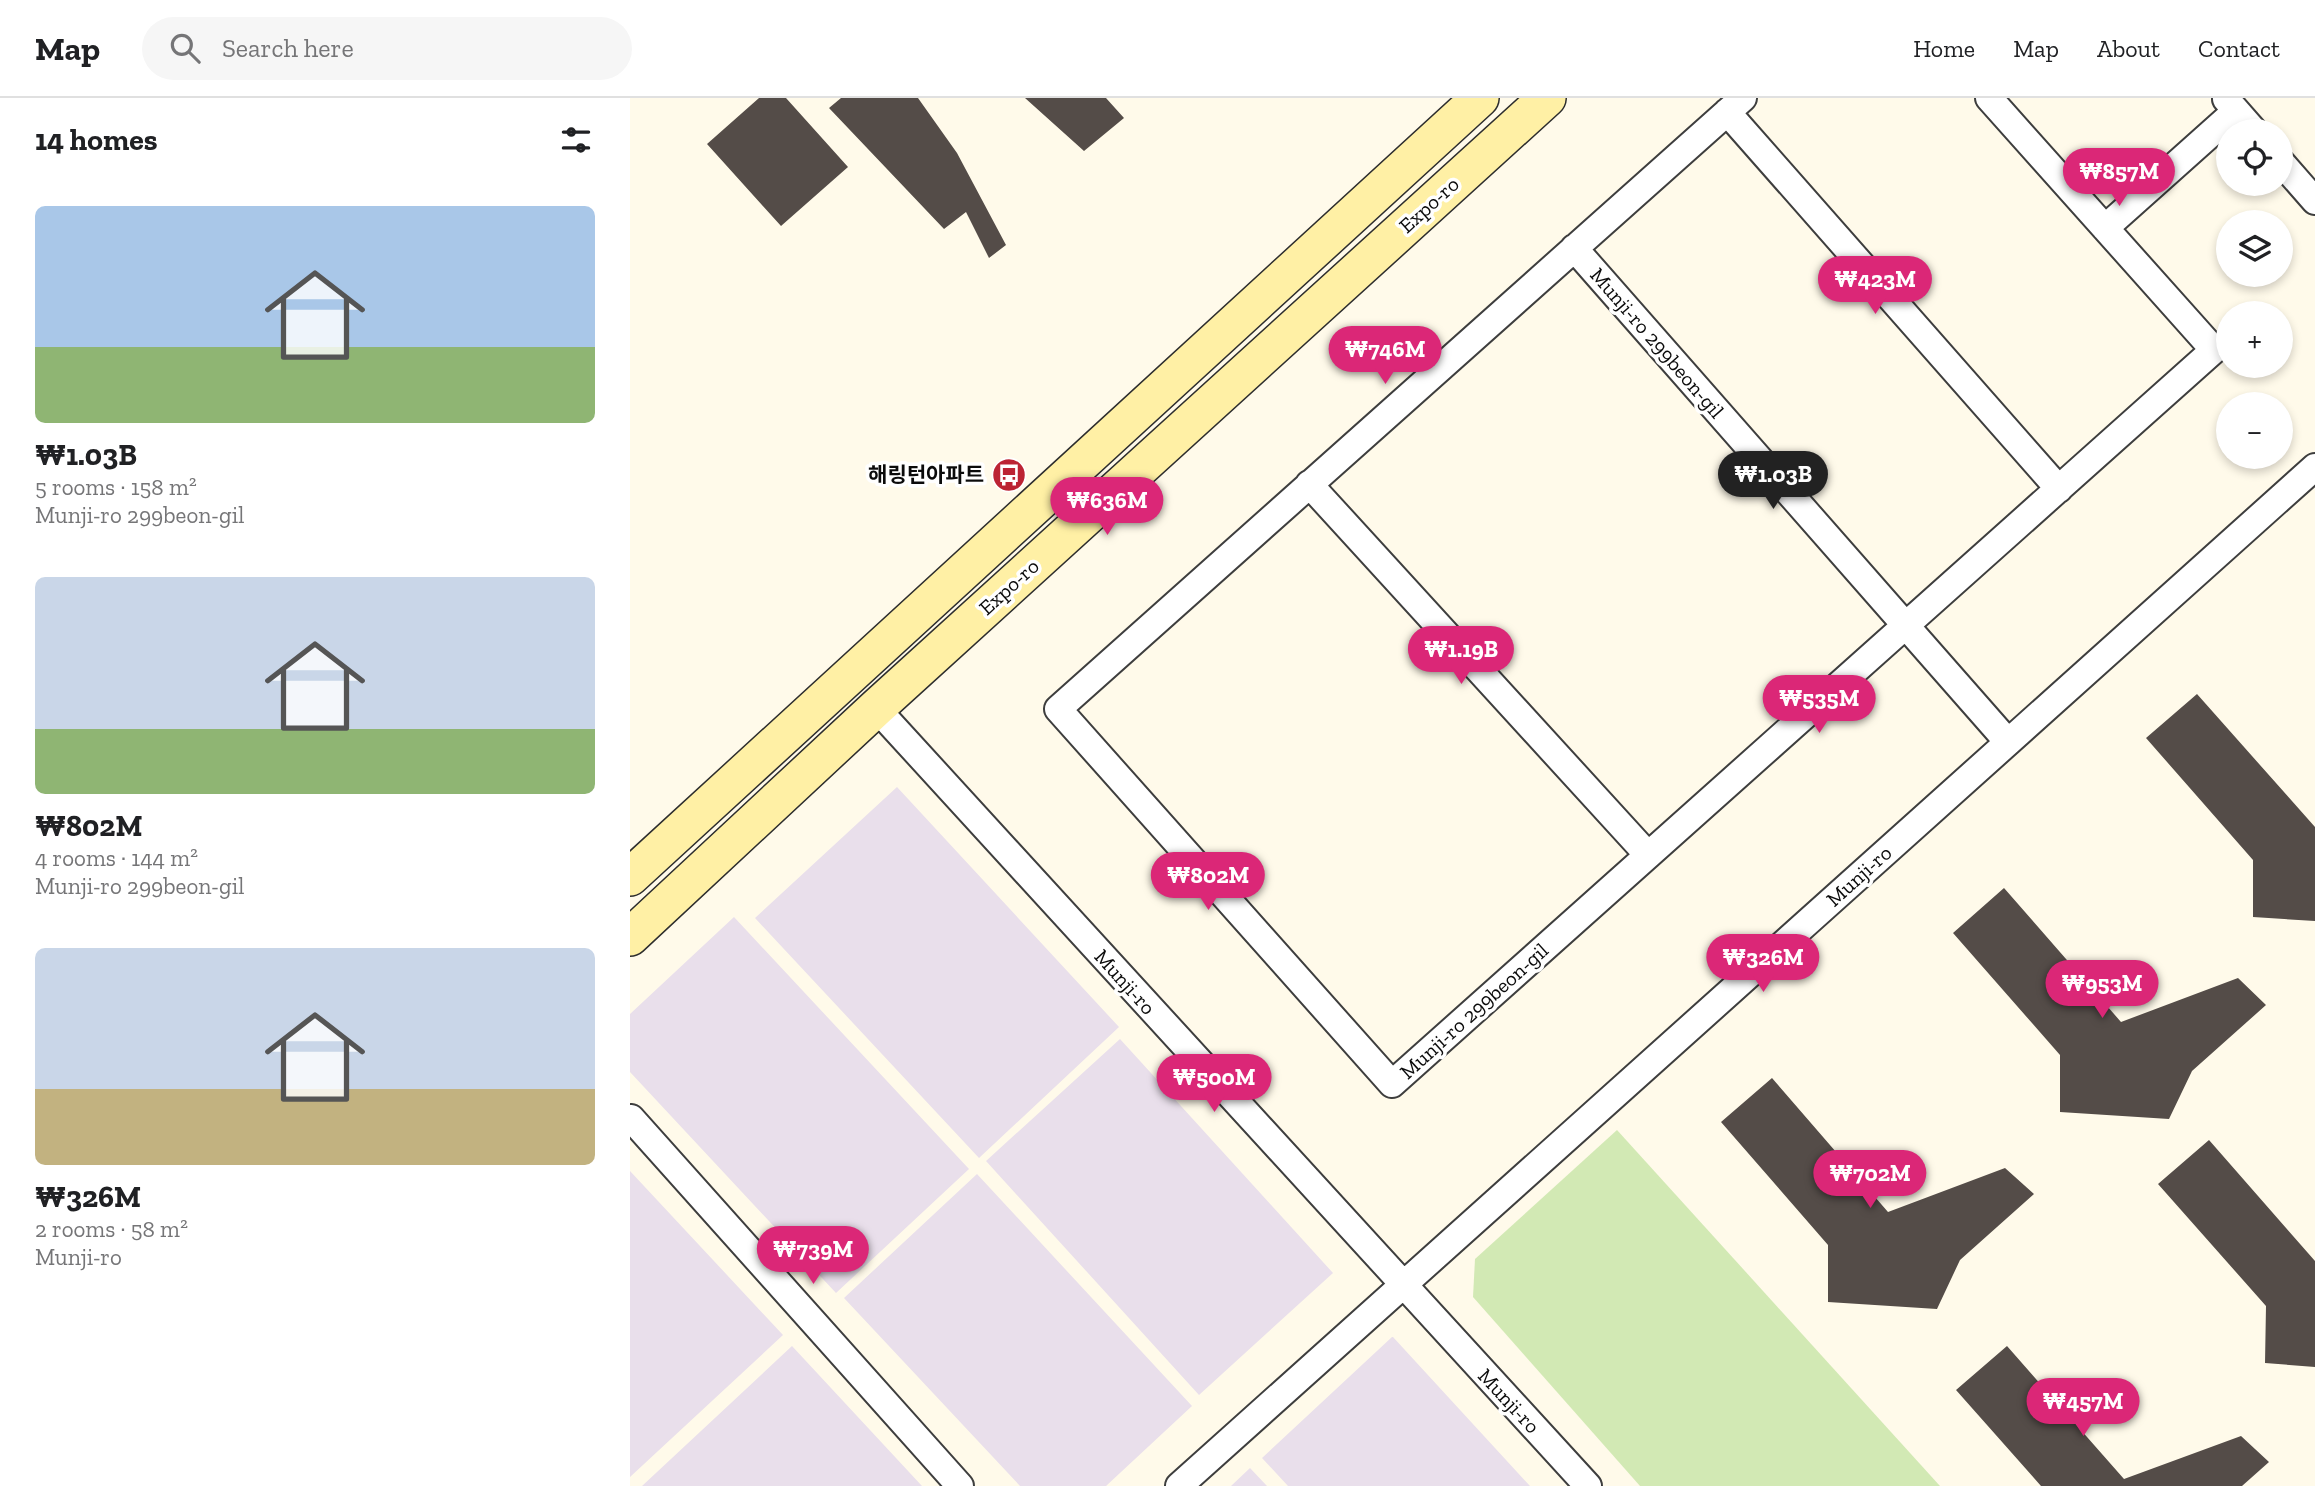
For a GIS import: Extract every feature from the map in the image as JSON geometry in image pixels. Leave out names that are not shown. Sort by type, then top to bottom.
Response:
[{"type":"main road","name":"Expo-ro","points":[[630,877],[1480,98]]},
{"type":"main road","name":"Expo-ro","points":[[630,937],[876,708],[1547,98]]},
{"type":"street","name":"Munji-ro 299beon-gil","points":[[1989,98],[2214,350],[2059,489],[1392,1084],[1058,709],[1735,105],[2059,489]]},
{"type":"street","points":[[2105,228],[2230,104],[2243,119]]},
{"type":"street","points":[[2293,176],[2315,201]]},
{"type":"street","name":"Munji-ro 299beon-gil","points":[[1574,248],[2008,742]]},
{"type":"street","name":"Munji-ro","points":[[1179,1486],[2315,467]]},
{"type":"street","points":[[1310,484],[1648,855]]},
{"type":"street","name":"Munji-ro","points":[[876,708],[1402,1286],[1588,1486]]},
{"type":"street","points":[[631,1118],[960,1486]]},
{"type":"shaded area","points":[[897,787],[1119,1027],[979,1158],[755,918]]},
{"type":"shaded area","points":[[734,917],[969,1169],[836,1293],[630,1072],[630,1014]]},
{"type":"shaded area","points":[[1120,1039],[1333,1273],[1199,1395],[986,1161]]},
{"type":"shaded area","points":[[630,1171],[783,1335],[630,1477]]},
{"type":"shaded area","points":[[977,1174],[1192,1406],[1106,1486],[1020,1486],[844,1298]]},
{"type":"shaded area","points":[[1392,1337],[1530,1486],[1288,1486],[1262,1458]]},
{"type":"shaded area","points":[[792,1346],[922,1486],[642,1486]]},
{"type":"shaded area","points":[[1250,1468],[1267,1486],[1231,1486]]},
{"type":"green space","points":[[1617,1130],[1940,1486],[1640,1486],[1473,1297],[1475,1259]]},
{"type":"building","points":[[759,98],[786,98],[848,167],[781,226],[707,144]]},
{"type":"building","points":[[841,98],[918,98],[957,153],[1006,245],[989,258],[966,212],[944,229],[829,108]]},
{"type":"building","points":[[1025,98],[1106,98],[1124,118],[1084,151]]},
{"type":"building","points":[[2197,694],[2315,827],[2315,921],[2253,917],[2253,860],[2146,738]]},
{"type":"building","points":[[2004,888],[2121,1022],[2238,978],[2266,1005],[2192,1071],[2169,1119],[2060,1112],[2060,1055],[1953,933]]},
{"type":"building","points":[[1772,1078],[1888,1212],[2005,1168],[2034,1194],[1960,1260],[1937,1309],[1828,1302],[1828,1245],[1721,1122]]},
{"type":"building","points":[[2209,1140],[2315,1261],[2315,1367],[2265,1363],[2266,1306],[2158,1184]]},
{"type":"building","points":[[2007,1346],[2124,1479],[2241,1436],[2269,1462],[2242,1486],[2041,1486],[1956,1390]]},
{"type":"place","name":"해링턴아파트","points":[[1009,475]]}]
